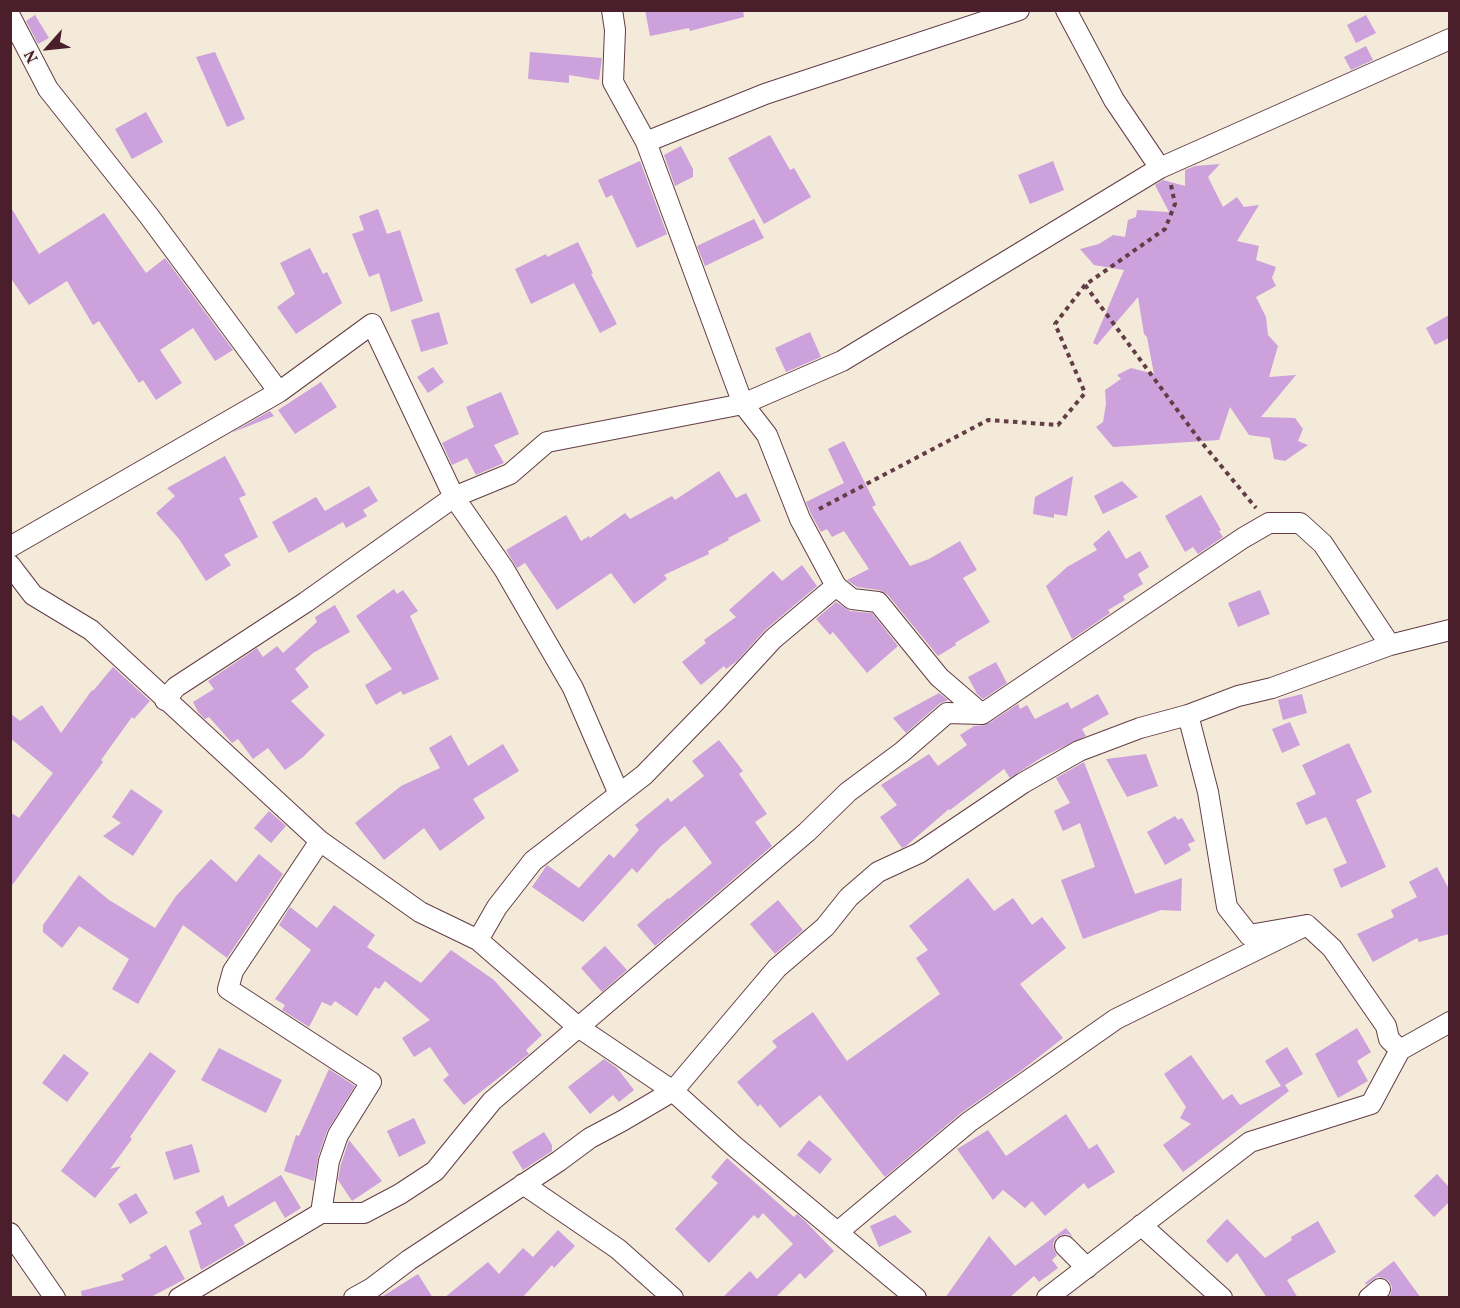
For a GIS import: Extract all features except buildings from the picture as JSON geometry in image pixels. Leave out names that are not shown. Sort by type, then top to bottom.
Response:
[{"type":"street","points":[[612,10],[615,30],[613,82],[646,142],[743,404],[767,435],[800,519],[836,586],[852,599],[878,602],[939,677],[982,714]]},
{"type":"street","points":[[646,142],[765,94],[1019,10]]},
{"type":"street","points":[[1066,10],[1114,100],[1160,168]]},
{"type":"street","points":[[10,16],[48,90],[149,216],[279,392]]},
{"type":"street","points":[[165,700],[176,687],[306,602],[454,497],[510,474],[547,442],[743,404],[842,361],[1160,168],[1449,39]]},
{"type":"street","points":[[10,547],[279,392],[372,324],[454,497],[504,568],[573,688],[619,794]]},
{"type":"street","points":[[179,1298],[321,1213],[364,1213],[400,1194],[435,1171],[492,1101],[807,832],[848,792],[903,752],[947,713],[982,714],[1269,523],[1300,523],[1323,544],[1390,645]]},
{"type":"street","points":[[10,565],[33,595],[91,630],[320,841],[420,912],[478,940],[578,1027],[672,1091],[734,1146],[839,1231],[916,1298]]},
{"type":"street","points":[[478,940],[497,907],[533,861],[645,775],[773,639],[836,586]]},
{"type":"street","points":[[354,1298],[372,1288],[409,1260],[590,1137],[672,1091],[777,968],[825,927],[849,897],[878,872],[919,853],[1023,783],[1079,750],[1140,728],[1188,715],[1238,696],[1272,688],[1390,645],[1449,630]]},
{"type":"street","points":[[1188,715],[1208,792],[1227,907],[1249,935],[1307,925]]},
{"type":"street","points":[[320,841],[233,971],[228,989],[372,1082],[338,1135],[329,1161],[321,1213]]},
{"type":"street","points":[[1307,925],[1332,948],[1386,1026],[1389,1039],[1400,1050]]},
{"type":"street","points":[[839,1231],[969,1122],[1116,1019],[1307,925]]},
{"type":"street","points":[[1047,1298],[1250,1142],[1371,1104],[1400,1050],[1449,1022]]},
{"type":"street","points":[[523,1184],[618,1250],[664,1294]]},
{"type":"street","points":[[1141,1225],[1222,1298]]},
{"type":"street","points":[[10,1233],[55,1298]]},
{"type":"street","points":[[1065,1246],[1087,1268]]},
{"type":"path","points":[[800,519],[987,420],[1058,425],[1084,393],[1055,324],[1085,285],[1165,229],[1175,204],[1171,184],[1160,168]]},
{"type":"path","points":[[1085,285],[1198,438],[1269,523]]}]
